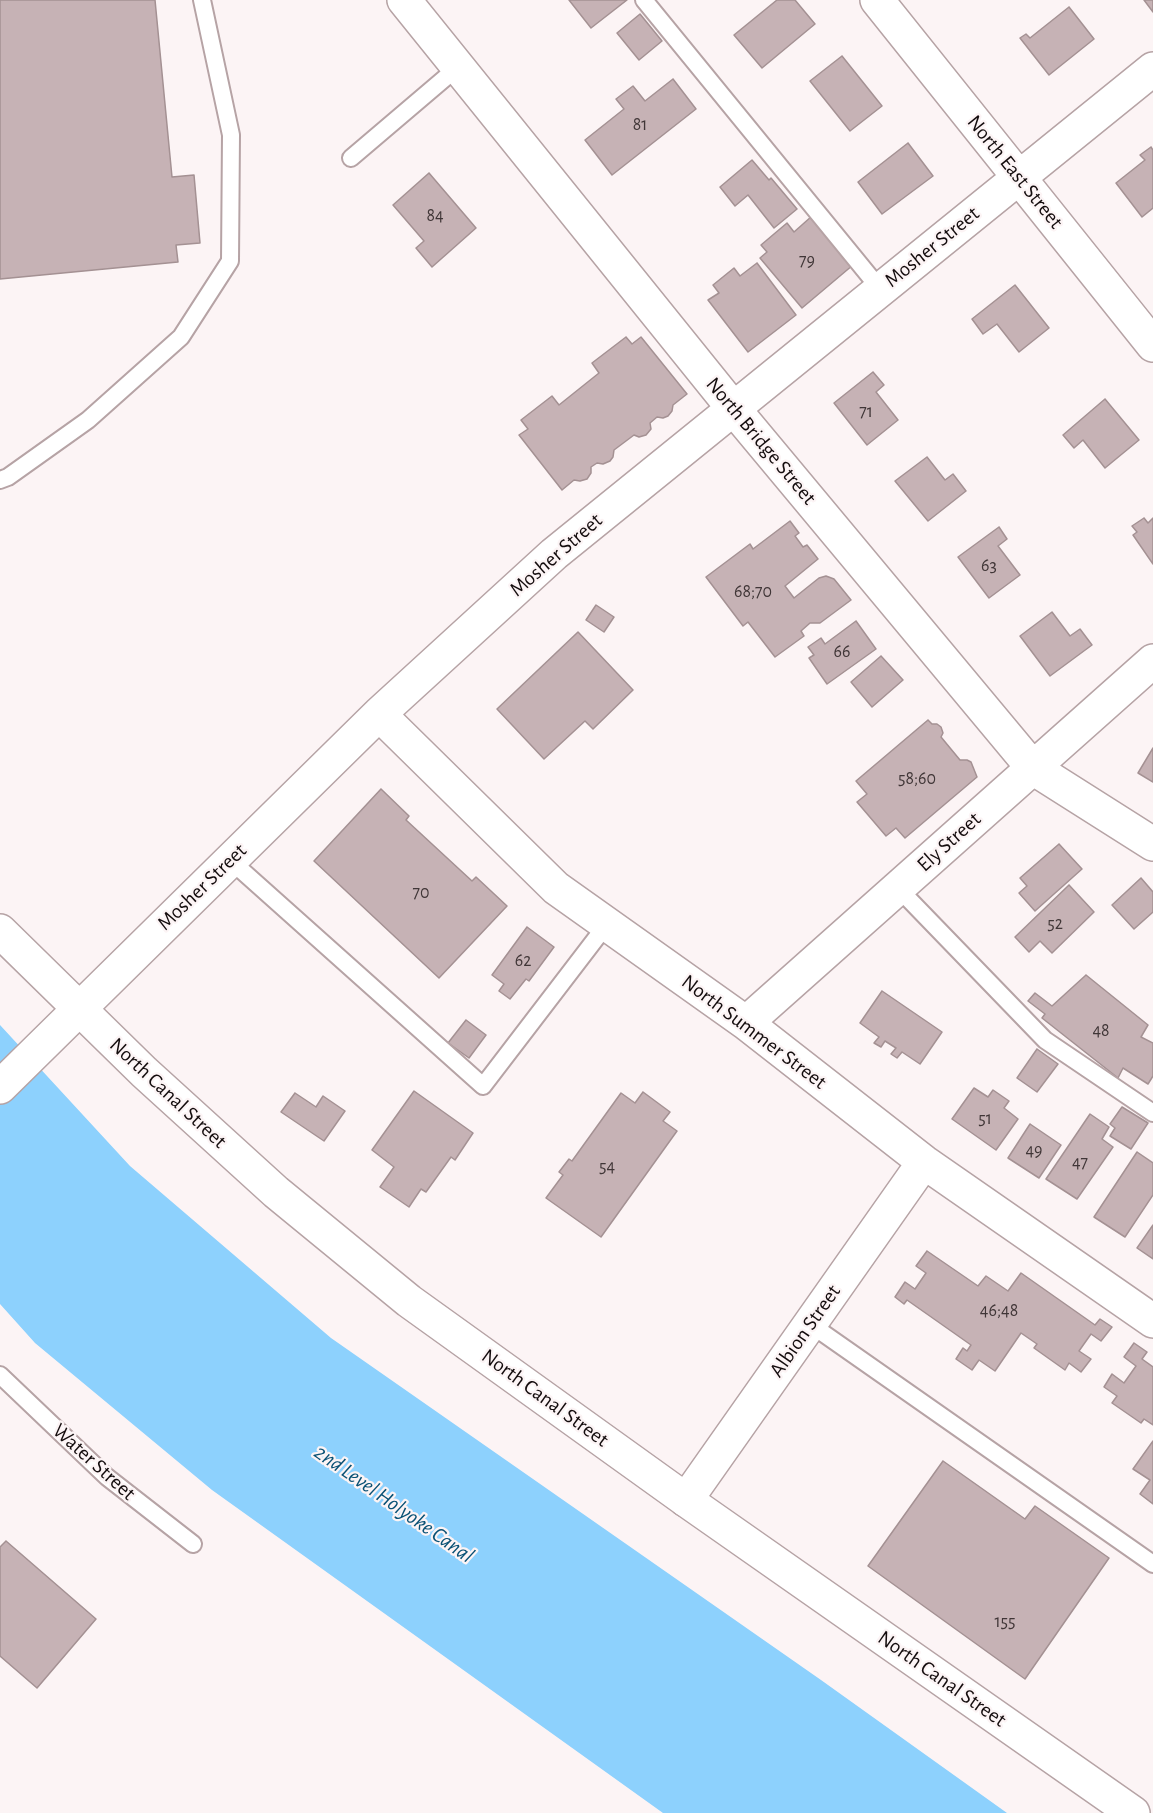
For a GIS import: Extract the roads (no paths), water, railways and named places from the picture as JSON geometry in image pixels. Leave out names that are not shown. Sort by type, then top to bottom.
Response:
[{"type":"street","name":"North Bridge Street","points":[[404,0],[733,408],[1033,768],[1153,844]]},
{"type":"street","name":"North East Street","points":[[877,0],[1153,345]]},
{"type":"street","name":"Mosher Street","points":[[0,1087],[379,714],[554,554],[1153,69]]},
{"type":"street","name":"Ely Street","points":[[746,1023],[1153,661]]},
{"type":"street","name":"North Summer Street","points":[[379,714],[556,888],[746,1023],[924,1162],[1153,1321]]},
{"type":"street","name":"North Canal Street","points":[[0,931],[144,1072],[276,1192],[400,1294],[686,1500],[1133,1813]]},
{"type":"street","name":"Albion Street","points":[[686,1500],[924,1162]]},
{"type":"lane","points":[[0,480],[8,477],[88,420],[181,337],[230,261],[231,135],[202,0]]},
{"type":"lane","points":[[644,0],[880,289]]},
{"type":"lane","points":[[351,158],[458,67]]},
{"type":"lane","points":[[230,860],[483,1086],[607,924]]},
{"type":"lane","points":[[898,888],[1045,1040],[1153,1113]]},
{"type":"lane","points":[[810,1324],[1153,1564]]},
{"type":"lane","name":"Water Street","points":[[0,1375],[107,1477],[193,1544]]},
{"type":"water","name":"2nd Level Holyoke Canal","points":[[0,1025],[130,1166],[331,1338],[821,1680],[1007,1813],[663,1813],[212,1490],[35,1343],[0,1304]]}]
